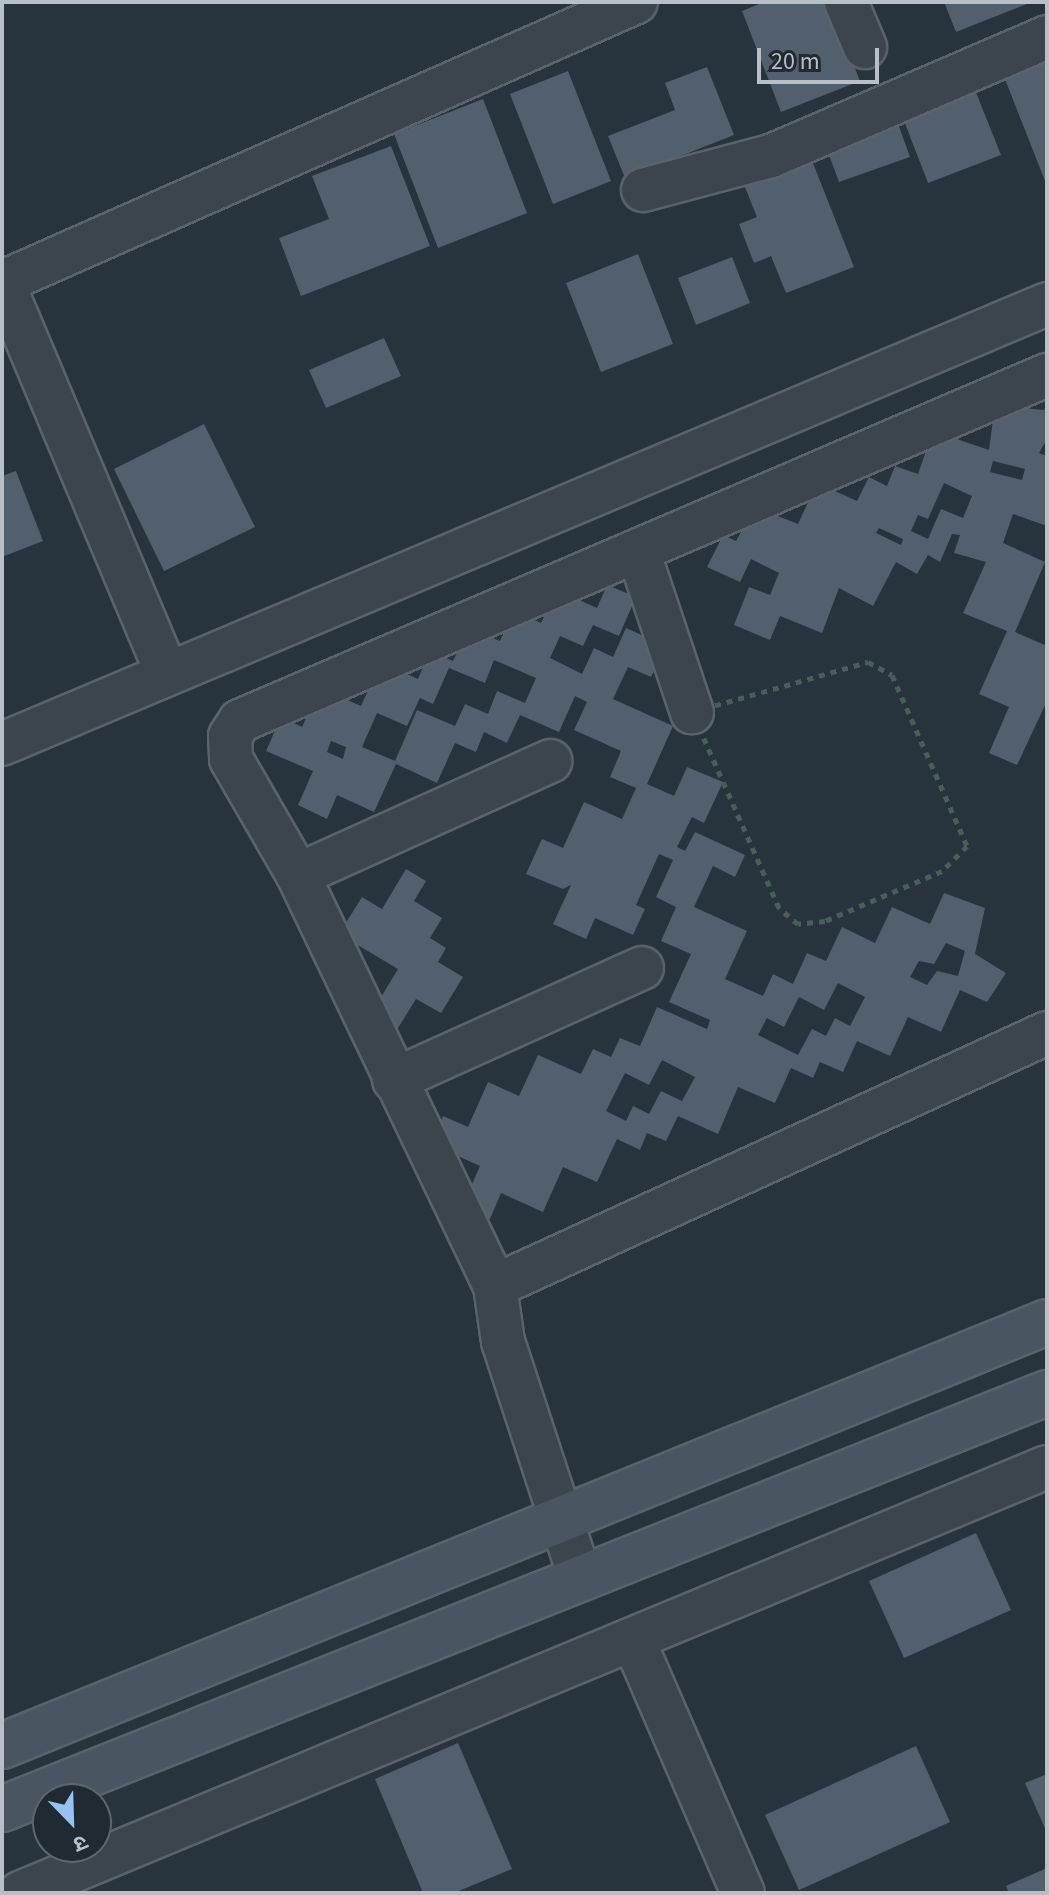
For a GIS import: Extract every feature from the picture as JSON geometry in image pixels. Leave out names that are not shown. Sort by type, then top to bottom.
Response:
[{"type":"street","points":[[167,674],[2,282],[636,2]]},
{"type":"street","points":[[846,2],[865,47]]},
{"type":"street","points":[[643,190],[771,156],[1047,37]]},
{"type":"street","points":[[2,744],[1047,304]]},
{"type":"street","points":[[579,1574],[556,1522],[503,1342],[495,1286],[298,875],[231,759],[234,725],[639,554],[1047,375]]},
{"type":"street","points":[[639,554],[692,712]]},
{"type":"street","points":[[298,875],[551,761]]},
{"type":"street","points":[[394,1080],[642,968]]},
{"type":"street","points":[[495,1286],[1047,1033]]},
{"type":"street","points":[[2,1746],[1032,1328],[1044,1402],[579,1574],[2,1809]]},
{"type":"street","points":[[20,1893],[1047,1467]]},
{"type":"street","points":[[633,1639],[743,1893]]},
{"type":"path","points":[[880,663],[892,675],[963,836],[964,856],[825,921],[798,924],[779,908],[692,712],[880,663]]},
{"type":"building","points":[[764,2],[829,2],[860,81],[781,112],[742,11]]},
{"type":"building","points":[[944,2],[1032,2],[956,32]]},
{"type":"building","points":[[1047,51],[1047,186],[1001,69]]},
{"type":"building","points":[[707,67],[734,135],[625,178],[608,136],[675,110],[665,83]]},
{"type":"building","points":[[568,71],[611,181],[553,204],[510,94]]},
{"type":"building","points":[[973,85],[1001,155],[928,183],[901,113]]},
{"type":"building","points":[[483,99],[527,213],[438,248],[394,134]]},
{"type":"building","points":[[897,121],[910,157],[839,182],[826,147]]},
{"type":"building","points":[[391,146],[430,246],[301,296],[279,238],[329,219],[312,176]]},
{"type":"building","points":[[809,153],[854,267],[786,293],[771,256],[754,263],[739,224],[757,217],[742,180]]},
{"type":"building","points":[[638,254],[673,344],[601,372],[566,283]]},
{"type":"building","points":[[732,257],[750,303],[696,325],[678,278]]},
{"type":"building","points":[[384,338],[401,376],[326,408],[309,370]]},
{"type":"building","points":[[1047,403],[1047,439],[1039,453],[1047,456],[1047,526],[1013,514],[1003,543],[1045,562],[1015,632],[1047,646],[1047,701],[1017,765],[989,753],[1009,707],[979,694],[1007,631],[963,613],[986,562],[954,553],[960,535],[952,534],[940,562],[928,555],[917,574],[896,562],[873,606],[839,588],[822,633],[780,616],[770,640],[734,625],[749,587],[770,595],[779,573],[751,559],[740,582],[707,567],[723,535],[736,541],[755,507],[798,524],[817,483],[857,501],[869,477],[887,486],[895,466],[918,474],[933,431],[989,450],[995,405],[1044,410]],"holes":[[[993,461],[1025,469],[1022,480],[990,472]],[[944,483],[972,496],[963,518],[941,509],[928,539],[911,531],[918,515],[928,519]],[[879,528],[903,539],[901,545],[876,533]]]},
{"type":"building","points":[[204,424],[255,527],[164,571],[114,469]]},
{"type":"building","points":[[16,471],[43,541],[2,557],[2,476]]},
{"type":"building","points":[[607,585],[636,597],[619,636],[593,625],[583,646],[560,636],[550,658],[582,674],[594,648],[613,657],[626,628],[666,646],[651,677],[628,667],[613,699],[673,726],[647,784],[674,796],[687,767],[723,782],[704,823],[692,817],[677,847],[685,851],[695,832],[745,855],[735,877],[713,866],[694,907],[747,931],[725,979],[763,996],[773,974],[793,984],[807,953],[826,961],[842,927],[875,943],[892,907],[930,924],[944,893],[985,908],[975,954],[1006,973],[987,1002],[960,990],[941,1032],[908,1017],[890,1056],[857,1041],[843,1072],[820,1062],[813,1078],[791,1068],[775,1103],[738,1087],[718,1134],[678,1116],[666,1141],[647,1133],[640,1150],[617,1139],[597,1182],[563,1167],[543,1212],[501,1193],[490,1219],[462,1207],[480,1166],[431,1144],[443,1116],[468,1127],[488,1082],[519,1096],[538,1055],[581,1074],[593,1049],[611,1057],[620,1038],[640,1046],[657,1007],[707,1029],[710,1020],[669,1002],[691,954],[661,941],[676,907],[656,897],[673,860],[659,854],[636,905],[645,909],[633,935],[595,918],[586,939],[553,924],[571,885],[563,889],[526,874],[542,839],[563,848],[584,802],[622,819],[636,788],[610,777],[621,751],[574,730],[587,702],[575,696],[559,732],[520,715],[507,743],[484,732],[476,752],[455,743],[437,783],[396,764],[374,812],[337,795],[327,819],[298,805],[313,771],[266,751],[281,717],[302,727],[320,688],[361,706],[381,662],[418,679],[430,651],[453,661],[469,628],[500,641],[514,610],[541,623],[557,590],[597,608]],"holes":[[[494,660],[536,678],[525,703],[497,691],[488,714],[465,704],[455,726],[417,710],[395,761],[362,747],[377,713],[407,726],[420,698],[433,704],[449,668],[485,683]],[[331,741],[346,747],[343,759],[327,752]],[[946,943],[965,951],[958,976],[937,971],[927,985],[910,977],[919,961],[934,964]],[[838,983],[865,997],[850,1026],[835,1018],[826,1036],[812,1029],[798,1055],[758,1035],[767,1018],[784,1027],[799,997],[824,1010]],[[662,1060],[695,1077],[682,1101],[661,1091],[649,1114],[633,1106],[626,1121],[606,1111],[625,1073],[649,1085]]]},
{"type":"building","points":[[406,869],[426,881],[414,901],[442,918],[430,938],[446,948],[438,962],[463,977],[441,1013],[416,999],[398,1028],[372,1012],[398,969],[339,934],[362,897],[382,909]]},
{"type":"building","points":[[976,1533],[1011,1610],[904,1658],[869,1581]]},
{"type":"building","points":[[458,1743],[512,1869],[454,1893],[423,1893],[375,1779]]},
{"type":"building","points":[[916,1746],[950,1822],[799,1890],[765,1815]]},
{"type":"building","points":[[1047,1774],[1047,1833],[1025,1783]]},
{"type":"building","points":[[1047,1868],[1047,1893],[1009,1893],[1006,1886]]}]
